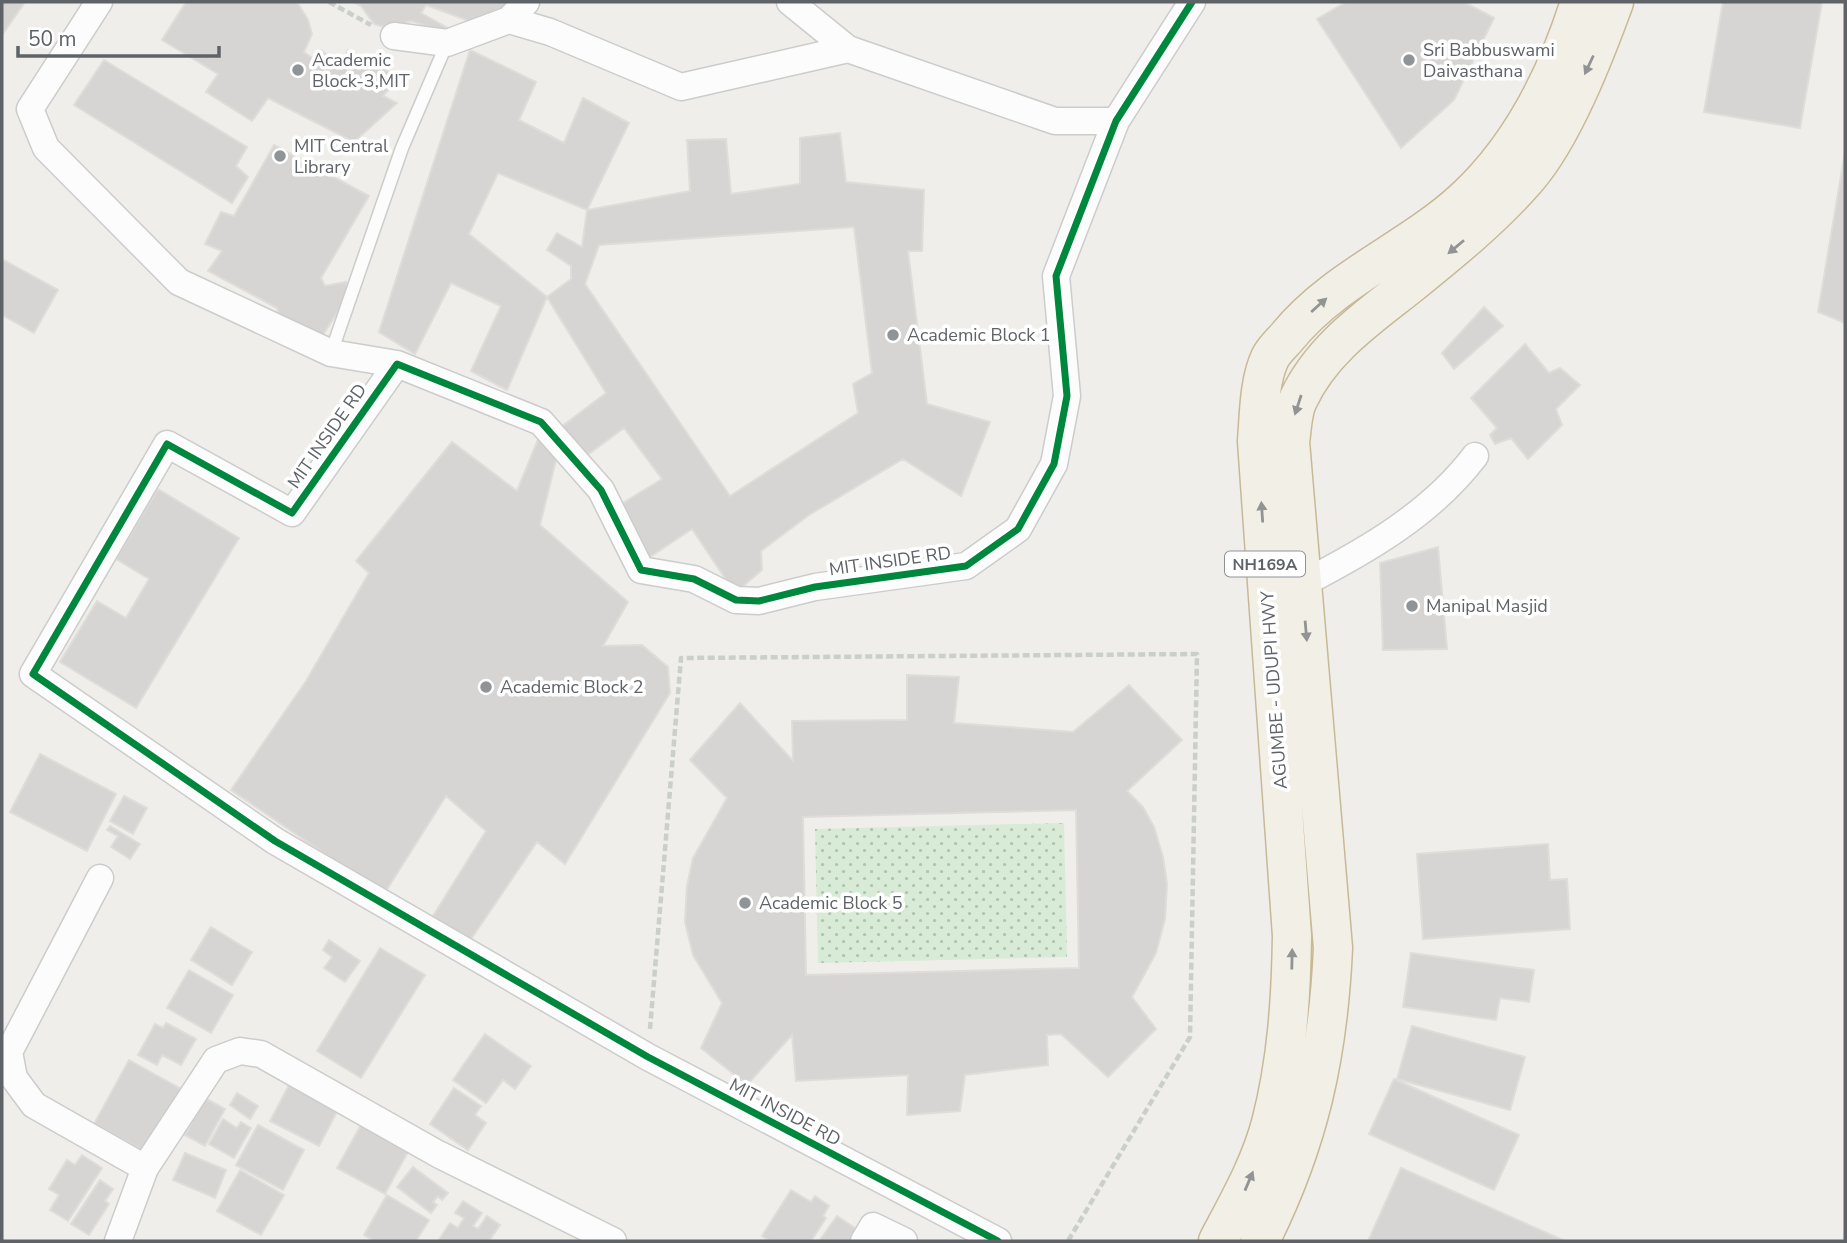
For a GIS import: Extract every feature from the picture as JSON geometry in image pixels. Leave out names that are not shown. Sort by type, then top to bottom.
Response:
[{"type":"highway","name":"AGUMBE - UDUPI HWY","points":[[1218,1241],[1248,1184],[1270,1125],[1291,994],[1292,936],[1257,441],[1261,400],[1270,358],[1323,300],[1463,201],[1503,157],[1537,106],[1560,60],[1580,2]]},
{"type":"highway","name":"AGUMBE - UDUPI HWY","points":[[1261,1241],[1298,1157],[1316,1089],[1330,1006],[1333,948],[1290,442],[1296,403],[1316,368],[1343,337],[1495,214],[1529,175],[1566,114],[1597,49],[1614,2]]},
{"type":"street","points":[[99,2],[30,109],[46,148],[179,282],[331,353],[397,364]]},
{"type":"street","points":[[790,2],[848,49],[1055,121],[1116,121]]},
{"type":"street","name":"MIT INSIDE RD","points":[[998,1241],[648,1057],[275,841],[33,674],[167,444],[292,513],[397,364],[541,422],[601,489],[641,570],[694,579],[736,600],[759,601],[815,587],[966,566],[1018,529],[1054,464],[1067,396],[1056,276],[1116,121],[1192,2]]},
{"type":"street","points":[[394,36],[447,43],[517,11],[550,32],[681,87],[848,49]]},
{"type":"street","points":[[1302,584],[1363,553],[1408,521],[1455,482],[1475,456]]},
{"type":"street","points":[[100,878],[9,1052],[14,1078],[34,1105],[145,1168]]},
{"type":"street","points":[[118,1241],[145,1168],[216,1060],[240,1051],[261,1054],[438,1154],[613,1241]]},
{"type":"street","points":[[864,1241],[873,1226],[904,1241]]},
{"type":"lane","points":[[331,353],[402,148],[447,43]]},
{"type":"path","points":[[329,2],[394,36]]},
{"type":"path","points":[[648,1057],[681,658],[1197,654],[1190,1037],[1068,1241]]},
{"type":"green space","points":[[1064,823],[1067,957],[818,963],[815,829]]},
{"type":"building","points":[[2,2],[25,2],[2,35]]},
{"type":"building","name":"Academic Block-3,MIT","points":[[186,2],[297,2],[308,20],[312,34],[304,52],[312,58],[321,50],[340,65],[348,50],[399,77],[383,96],[397,103],[354,142],[268,98],[252,121],[206,92],[218,74],[162,40]]},
{"type":"building","points":[[353,2],[513,2],[477,24],[426,5],[421,13],[453,31],[449,33],[411,21],[387,28],[374,24],[361,6]]},
{"type":"building","name":"Sri Babbuswami Daivasthana","points":[[1346,2],[1464,2],[1494,18],[1454,100],[1401,148],[1317,19]]},
{"type":"building","points":[[1723,2],[1822,2],[1800,128],[1704,112]]},
{"type":"building","points":[[470,50],[536,82],[519,120],[564,143],[583,98],[629,123],[587,210],[498,173],[469,234],[547,297],[507,390],[471,371],[501,306],[451,283],[415,354],[379,332]]},
{"type":"building","points":[[104,60],[247,147],[236,166],[248,177],[232,203],[74,105]]},
{"type":"building","name":"Academic Block 1","points":[[840,133],[846,182],[924,190],[922,251],[908,251],[927,404],[990,422],[961,496],[903,459],[809,515],[761,551],[762,570],[735,593],[692,529],[644,561],[623,503],[662,479],[624,428],[582,459],[561,427],[606,393],[547,297],[571,279],[571,266],[547,250],[557,233],[582,247],[587,210],[690,191],[687,140],[726,139],[731,194],[800,184],[800,138]],"holes":[[[854,227],[872,373],[853,384],[858,413],[730,496],[585,284],[599,245]]]},
{"type":"building","points":[[274,145],[369,196],[321,278],[325,286],[346,282],[351,309],[339,310],[321,338],[279,315],[277,308],[208,271],[222,251],[205,244],[221,212],[234,216]]},
{"type":"building","points":[[1845,152],[1845,323],[1818,312]]},
{"type":"building","points":[[2,259],[58,290],[34,333],[2,315]]},
{"type":"building","points":[[1484,307],[1503,326],[1454,369],[1442,353]]},
{"type":"building","points":[[1525,344],[1549,373],[1560,368],[1580,385],[1556,409],[1562,425],[1528,459],[1511,438],[1495,444],[1490,435],[1497,428],[1471,398]]},
{"type":"building","name":"Academic Block 2","points":[[539,437],[558,452],[540,525],[628,602],[603,646],[642,645],[668,667],[670,693],[565,864],[537,842],[467,945],[433,916],[486,831],[446,796],[384,894],[231,790],[306,681],[369,573],[356,561],[452,442],[517,491]]},
{"type":"building","points":[[158,489],[239,538],[136,708],[60,662],[97,601],[126,618],[149,579],[116,559]]},
{"type":"building","name":"Manipal Masjid","points":[[1438,547],[1447,649],[1383,650],[1380,563]]},
{"type":"building","name":"Academic Block 5","points":[[907,675],[959,677],[954,723],[1073,732],[1129,685],[1182,740],[1127,791],[1143,807],[1154,827],[1163,857],[1167,884],[1165,919],[1156,953],[1132,997],[1156,1029],[1108,1077],[1061,1034],[1047,1035],[1048,1065],[965,1075],[960,1111],[907,1115],[908,1075],[796,1081],[792,1035],[747,1085],[701,1048],[722,1003],[693,955],[685,922],[687,886],[693,858],[727,798],[690,760],[740,703],[793,761],[792,721],[907,720]],"holes":[[[1076,810],[1079,968],[806,975],[803,817]]]},
{"type":"building","points":[[40,754],[116,794],[87,851],[10,812]]},
{"type":"building","points":[[124,796],[147,808],[133,834],[110,821]]},
{"type":"building","points":[[110,826],[140,844],[130,859],[111,847],[118,836],[107,830]]},
{"type":"building","points":[[1548,844],[1550,880],[1567,879],[1570,929],[1423,939],[1417,854]]},
{"type":"building","points":[[211,927],[252,952],[232,985],[191,960]]},
{"type":"building","points":[[329,940],[360,961],[345,982],[324,968],[332,957],[323,950]]},
{"type":"building","points":[[380,948],[425,975],[361,1078],[317,1051]]},
{"type":"building","points":[[1411,953],[1534,970],[1529,1002],[1500,998],[1496,1020],[1403,1007]]},
{"type":"building","points":[[189,970],[233,995],[211,1033],[167,1008]]},
{"type":"building","points":[[166,1023],[196,1039],[181,1065],[162,1055],[157,1065],[138,1055],[155,1024],[163,1028]]},
{"type":"building","points":[[1412,1026],[1525,1057],[1510,1110],[1397,1079]]},
{"type":"building","points":[[485,1034],[531,1066],[515,1089],[503,1080],[486,1103],[453,1080]]},
{"type":"building","points":[[129,1060],[181,1089],[146,1152],[94,1124]]},
{"type":"building","points":[[1394,1079],[1519,1135],[1494,1190],[1369,1134]]},
{"type":"building","points":[[290,1083],[339,1108],[319,1146],[270,1121]]},
{"type":"building","points":[[454,1088],[481,1106],[475,1115],[486,1123],[468,1150],[430,1124]]},
{"type":"building","points":[[237,1093],[258,1106],[250,1119],[230,1105]]},
{"type":"building","points":[[205,1098],[225,1109],[205,1146],[185,1135]]},
{"type":"building","points":[[223,1119],[237,1128],[241,1122],[251,1128],[234,1158],[209,1144]]},
{"type":"building","points":[[362,1123],[409,1150],[385,1194],[337,1168]]},
{"type":"building","points":[[258,1125],[304,1150],[283,1190],[236,1165]]},
{"type":"building","points":[[185,1153],[226,1170],[215,1198],[173,1180]]},
{"type":"building","points":[[82,1155],[102,1168],[68,1221],[50,1210],[59,1195],[49,1189],[67,1160],[75,1165]]},
{"type":"building","points":[[413,1167],[448,1193],[442,1200],[438,1196],[433,1202],[437,1205],[431,1213],[397,1187]]},
{"type":"building","points":[[1401,1168],[1565,1241],[1368,1241]]},
{"type":"building","points":[[240,1170],[284,1195],[261,1235],[217,1211]]},
{"type":"building","points":[[100,1180],[113,1189],[105,1201],[109,1204],[89,1235],[71,1224]]},
{"type":"building","points":[[791,1190],[811,1202],[815,1196],[829,1206],[823,1216],[826,1218],[811,1241],[770,1241],[762,1236]]},
{"type":"building","points":[[387,1195],[429,1220],[416,1241],[374,1241],[364,1235]]},
{"type":"building","points":[[463,1201],[482,1213],[473,1226],[478,1229],[487,1216],[500,1225],[489,1241],[438,1241],[450,1223],[458,1228],[464,1218],[455,1213]]},
{"type":"building","points":[[837,1216],[861,1232],[855,1241],[819,1241]]},
{"type":"cycle path","points":[[998,1241],[648,1057],[275,841],[33,674],[167,444],[292,513],[397,364],[541,422],[601,490],[641,570],[694,579],[736,600],[759,601],[815,587],[966,566],[1018,529],[1054,464],[1067,396],[1056,276],[1116,121],[1192,2]]},
{"type":"place","name":"Sri Babbuswami Daivasthana","points":[[1409,60]]},
{"type":"place","name":"Academic Block-3,MIT","points":[[298,70]]},
{"type":"place","name":"MIT Central Library","points":[[280,156]]},
{"type":"place","name":"Academic Block 1","points":[[893,335]]},
{"type":"place","name":"Manipal Masjid","points":[[1412,606]]},
{"type":"place","name":"Academic Block 2","points":[[486,687]]},
{"type":"place","name":"Academic Block 5","points":[[745,903]]}]
